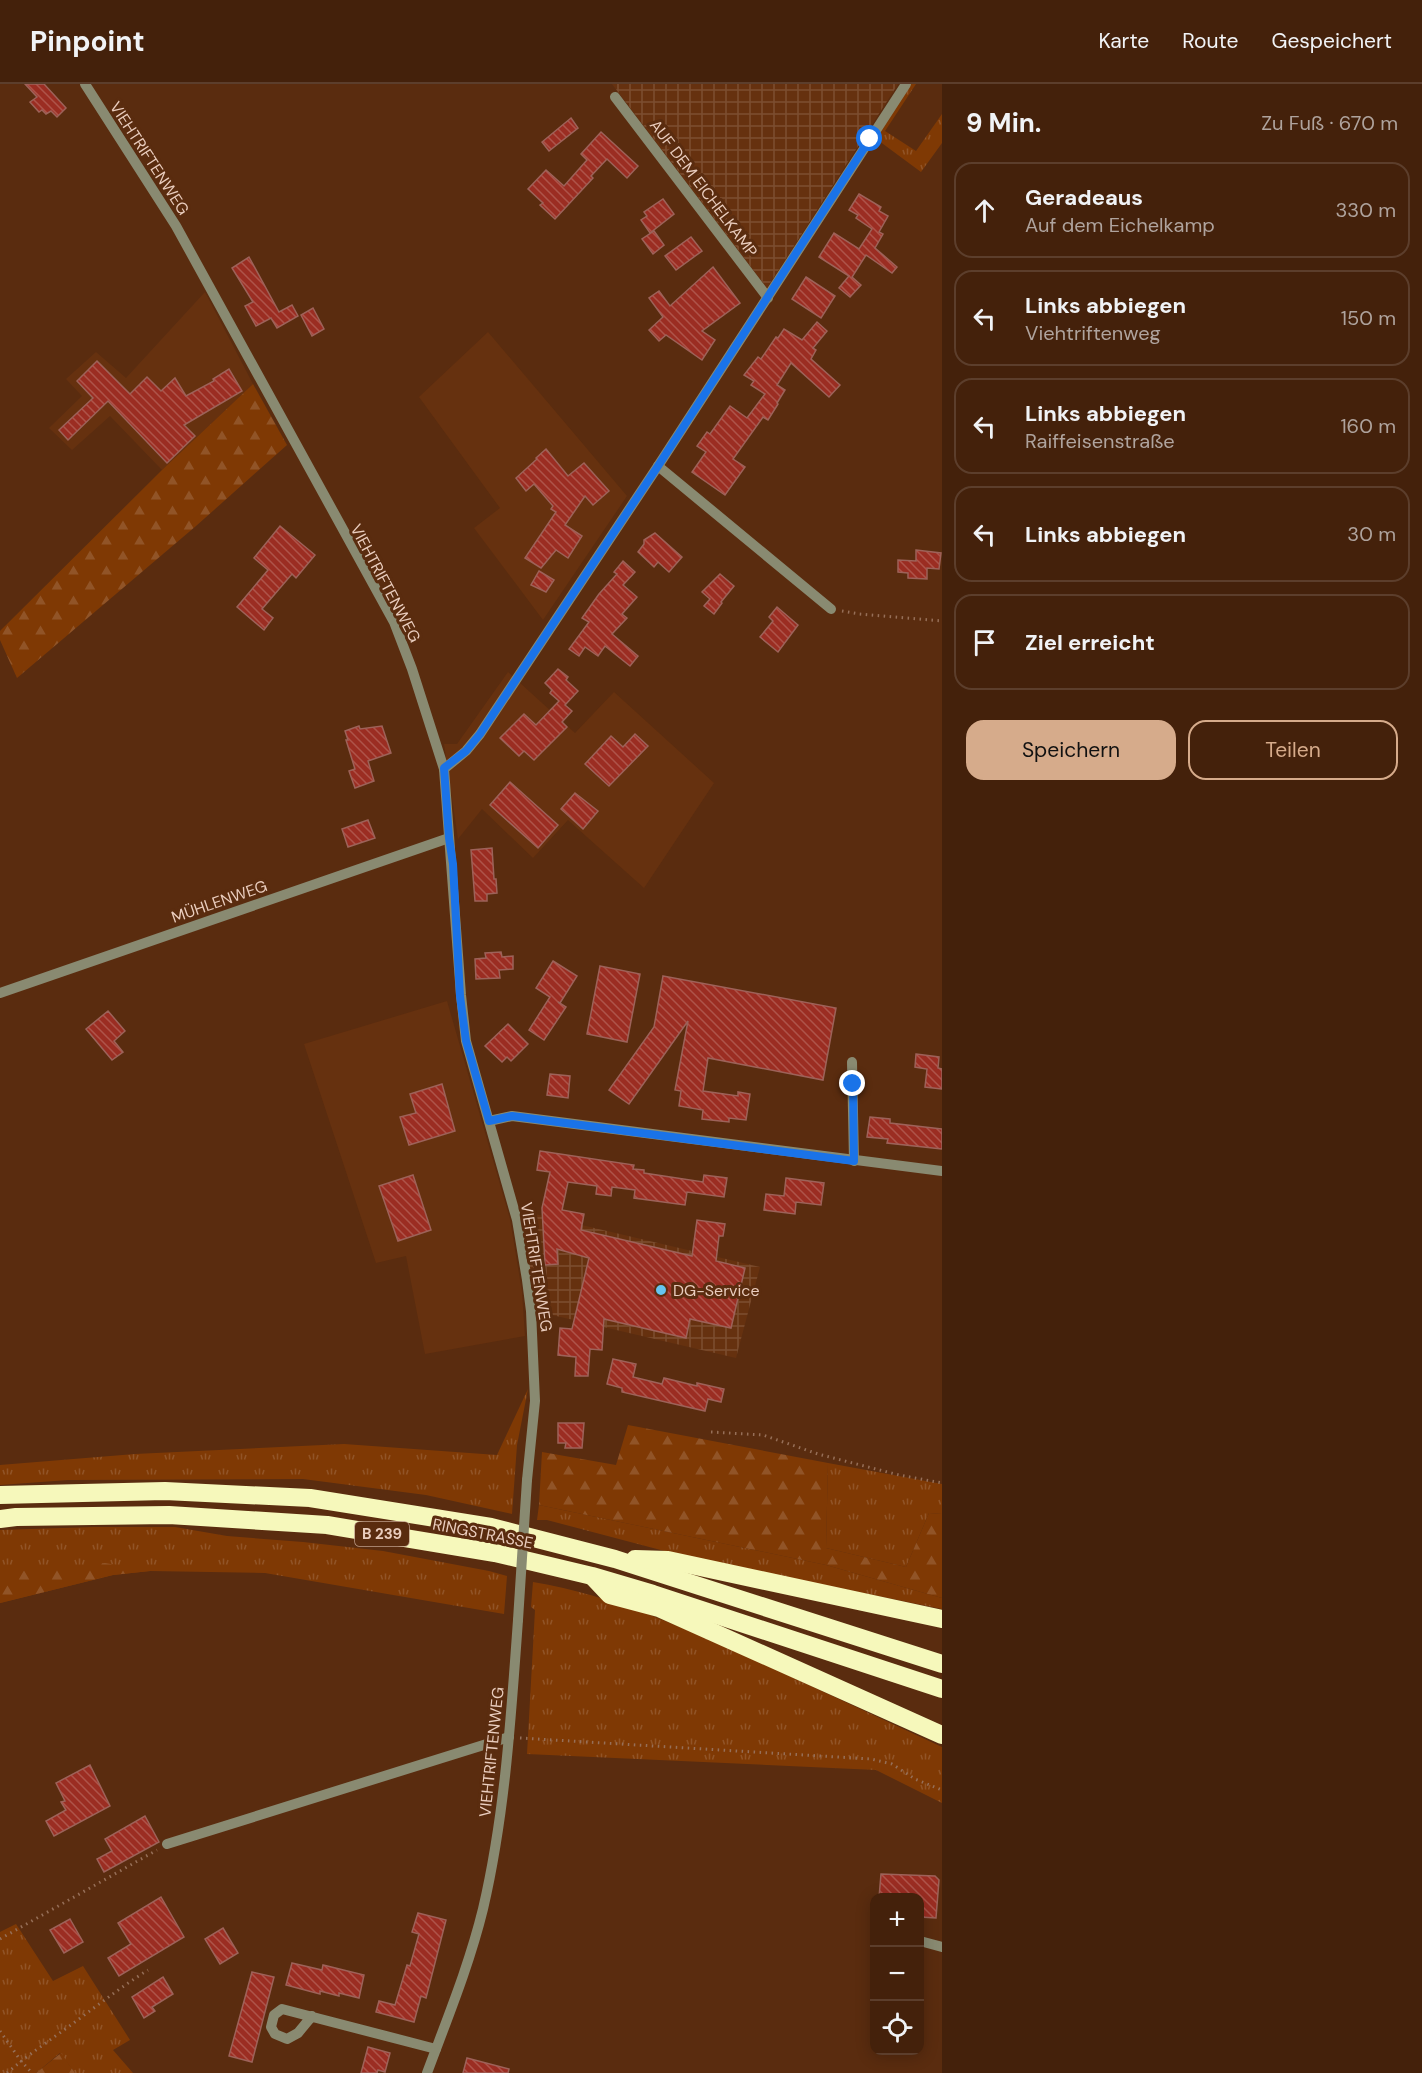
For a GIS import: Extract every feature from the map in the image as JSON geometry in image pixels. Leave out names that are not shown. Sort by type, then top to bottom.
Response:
[{"type":"highway","name":"RINGSTRASSE","points":[[0,1495],[165,1491],[310,1498],[491,1527],[615,1559],[942,1664]]},
{"type":"highway","name":"RINGSTRASSE","points":[[0,1519],[16,1516],[169,1515],[327,1525],[495,1553],[592,1576],[942,1689]]},
{"type":"highway","points":[[615,1559],[668,1560],[942,1619]]},
{"type":"highway","points":[[592,1576],[610,1595],[659,1608],[942,1735]]},
{"type":"street","name":"VIEHTRIFTENWEG","points":[[85,84],[176,226],[394,622],[412,669],[444,768],[453,864],[460,996],[466,1041],[518,1220],[531,1311],[535,1401],[502,1803],[483,1909],[465,1973],[427,2073]]},
{"type":"street","points":[[444,768],[466,751],[480,734],[658,466],[906,84]]},
{"type":"street","name":"AUF DEM EICHELKAMP","points":[[615,97],[768,298]]},
{"type":"street","points":[[658,466],[831,609]]},
{"type":"street","name":"MÜHLENWEG","points":[[0,993],[449,838]]},
{"type":"street","points":[[852,1062],[854,1161]]},
{"type":"street","points":[[489,1121],[512,1116],[942,1171]]},
{"type":"street","points":[[167,1844],[509,1737]]},
{"type":"street","points":[[924,1942],[942,1947]]},
{"type":"street","points":[[312,2016],[435,2049]]},
{"type":"path","points":[[831,609],[859,614],[942,621]]},
{"type":"path","points":[[711,1432],[763,1435],[818,1454],[942,1483]]},
{"type":"path","points":[[509,1737],[871,1759],[892,1764],[915,1779],[942,1790]]},
{"type":"path","points":[[0,1939],[167,1844]]},
{"type":"path","points":[[7,2073],[117,1990],[148,1970]]},
{"type":"path","points":[[0,2031],[21,2061],[33,2073]]},
{"type":"shaded area","points":[[612,84],[898,84],[767,288]]},
{"type":"shaded area","points":[[205,292],[253,384],[162,470],[110,416],[72,450],[49,428],[82,396],[66,379],[96,352],[126,378]]},
{"type":"shaded area","points":[[488,332],[627,496],[543,620],[474,528],[500,508],[419,397]]},
{"type":"shaded area","points":[[508,672],[575,733],[614,692],[714,783],[644,888],[568,820],[533,858],[482,809],[458,839],[444,744],[457,744]]},
{"type":"shaded area","points":[[447,1001],[510,1219],[522,1292],[525,1336],[425,1354],[406,1256],[376,1263],[304,1044]]},
{"type":"shaded area","points":[[522,1211],[760,1267],[736,1358],[535,1311]]},
{"type":"green space","points":[[911,84],[916,84],[885,131],[916,151],[942,114],[942,143],[921,172],[875,138]]},
{"type":"green space","points":[[253,384],[287,445],[196,526],[17,678],[0,640],[0,631],[162,470]]},
{"type":"green space","points":[[528,1389],[517,1445],[512,1514],[426,1495],[303,1479],[68,1480],[0,1485],[0,1465],[135,1454],[344,1444],[497,1455]]},
{"type":"green space","points":[[628,1425],[828,1463],[826,1548],[906,1567],[929,1513],[942,1514],[942,1598],[826,1565],[539,1505],[542,1452],[616,1465]]},
{"type":"green space","points":[[828,1463],[942,1484],[942,1514],[929,1513],[906,1567],[826,1548]]},
{"type":"green space","points":[[539,1505],[826,1565],[942,1598],[942,1609],[691,1558],[547,1520],[537,1520]]},
{"type":"green space","points":[[175,1527],[227,1536],[383,1551],[489,1571],[507,1576],[504,1614],[265,1573],[150,1571],[113,1575],[0,1603],[0,1530]]},
{"type":"green space","points":[[105,1563],[150,1571],[113,1575],[0,1603],[0,1573]]},
{"type":"green space","points":[[533,1582],[594,1596],[653,1616],[768,1666],[942,1747],[942,1803],[876,1770],[527,1754],[535,1610],[531,1607]]},
{"type":"green space","points":[[16,1924],[53,1981],[83,1966],[130,2040],[113,2050],[133,2073],[75,2073],[60,2053],[36,2073],[0,2073],[0,1932]]},
{"type":"green space","points":[[61,2053],[75,2073],[36,2073]]},
{"type":"building","points":[[25,84],[44,84],[66,108],[57,117],[51,111],[46,114],[42,110],[39,112],[30,102],[37,97]]},
{"type":"building","points":[[571,118],[578,128],[549,151],[542,142]]},
{"type":"building","points":[[601,132],[638,166],[627,178],[607,159],[591,176],[593,178],[555,219],[528,189],[546,170],[564,186],[587,160],[581,154]]},
{"type":"building","points":[[859,194],[881,207],[879,211],[888,216],[879,232],[883,234],[875,248],[897,267],[892,273],[866,255],[852,277],[861,285],[850,297],[839,288],[849,276],[819,257],[834,233],[859,249],[872,229],[856,218],[858,215],[849,210]]},
{"type":"building","points":[[663,199],[674,214],[650,233],[641,220],[647,216],[644,212]]},
{"type":"building","points":[[654,231],[664,245],[653,254],[642,239]]},
{"type":"building","points":[[691,237],[702,251],[676,270],[665,256]]},
{"type":"building","points":[[249,257],[279,312],[292,305],[298,316],[277,328],[271,318],[256,326],[245,306],[253,302],[232,268]]},
{"type":"building","points":[[713,267],[740,303],[702,331],[715,340],[702,360],[666,335],[659,341],[649,330],[663,317],[649,298],[659,291],[670,306]]},
{"type":"building","points":[[806,277],[835,296],[821,318],[792,299]]},
{"type":"building","points":[[313,308],[324,329],[312,336],[301,315]]},
{"type":"building","points":[[817,322],[827,331],[813,348],[816,350],[811,359],[840,385],[829,397],[791,363],[777,385],[785,390],[778,404],[768,420],[763,417],[733,459],[745,467],[725,495],[692,472],[706,452],[697,446],[707,432],[710,434],[730,406],[747,418],[765,394],[751,385],[754,381],[744,375],[758,357],[761,359],[776,337],[778,338],[784,329],[802,340]]},
{"type":"building","points":[[97,361],[130,394],[147,377],[161,391],[175,378],[186,396],[214,381],[213,379],[229,369],[242,391],[184,425],[195,436],[167,463],[108,401],[68,440],[59,430],[93,398],[77,381]]},
{"type":"building","points":[[546,449],[568,476],[584,463],[609,491],[593,505],[585,496],[565,525],[582,536],[568,558],[556,550],[541,568],[525,558],[556,512],[551,509],[553,506],[534,484],[526,491],[516,478]]},
{"type":"building","points":[[280,526],[315,555],[296,578],[292,574],[262,609],[273,618],[264,630],[237,607],[268,570],[254,558]]},
{"type":"building","points":[[655,533],[682,557],[669,572],[658,562],[654,567],[638,552],[644,540]]},
{"type":"building","points":[[916,550],[941,553],[939,569],[927,568],[927,579],[908,578],[908,573],[898,572],[898,560],[916,561]]},
{"type":"building","points":[[623,561],[635,572],[623,585],[637,597],[622,614],[627,618],[612,634],[638,656],[630,666],[605,646],[598,656],[585,647],[579,656],[569,649],[589,622],[582,618],[617,574],[614,572]]},
{"type":"building","points":[[539,571],[554,580],[546,592],[531,585]]},
{"type":"building","points":[[720,574],[734,586],[714,614],[704,606],[710,599],[702,592]]},
{"type":"building","points":[[777,607],[798,625],[778,652],[760,637],[773,621],[769,617]]},
{"type":"building","points":[[558,669],[568,677],[566,680],[578,691],[565,705],[572,711],[562,722],[567,727],[534,760],[524,751],[519,756],[500,738],[524,714],[536,725],[559,701],[550,693],[552,690],[545,683]]},
{"type":"building","points":[[359,726],[360,729],[382,726],[391,753],[368,761],[374,781],[355,788],[349,771],[355,769],[345,731]]},
{"type":"building","points":[[635,734],[648,746],[609,786],[585,764],[611,736],[623,747]]},
{"type":"building","points":[[510,782],[558,825],[538,848],[490,805]]},
{"type":"building","points":[[575,793],[598,811],[583,829],[561,809]]},
{"type":"building","points":[[368,820],[375,838],[348,847],[342,829]]},
{"type":"building","points":[[492,848],[497,893],[487,894],[487,901],[475,901],[471,850]]},
{"type":"building","points":[[501,952],[502,957],[513,956],[513,969],[499,970],[500,978],[476,979],[475,959],[486,958],[485,953]]},
{"type":"building","points":[[553,961],[577,976],[560,1003],[558,1002],[566,1007],[544,1040],[529,1030],[550,997],[536,988]]},
{"type":"building","points":[[600,966],[640,974],[627,1042],[587,1034]]},
{"type":"building","points":[[663,976],[836,1008],[823,1080],[708,1058],[703,1091],[738,1096],[738,1092],[750,1094],[746,1120],[729,1118],[729,1122],[702,1119],[703,1110],[679,1106],[681,1091],[675,1090],[688,1021],[629,1104],[609,1090],[654,1027]]},
{"type":"building","points":[[108,1011],[125,1031],[114,1041],[123,1052],[112,1060],[86,1029]]},
{"type":"building","points":[[508,1024],[528,1044],[511,1061],[507,1057],[502,1062],[485,1046]]},
{"type":"building","points":[[916,1054],[939,1057],[938,1068],[942,1069],[942,1089],[925,1087],[927,1069],[915,1067]]},
{"type":"building","points":[[550,1074],[570,1076],[568,1098],[547,1095]]},
{"type":"building","points":[[442,1084],[455,1131],[409,1145],[400,1117],[416,1113],[410,1094]]},
{"type":"building","points":[[870,1117],[890,1119],[890,1123],[942,1129],[942,1149],[887,1143],[888,1139],[867,1137]]},
{"type":"building","points":[[540,1151],[634,1165],[633,1169],[644,1170],[644,1173],[703,1182],[704,1175],[727,1178],[724,1197],[687,1192],[685,1205],[634,1198],[635,1190],[612,1187],[611,1196],[596,1194],[597,1186],[568,1182],[562,1210],[584,1214],[581,1230],[692,1256],[697,1220],[725,1224],[723,1236],[719,1236],[716,1261],[745,1268],[731,1328],[690,1319],[686,1338],[604,1319],[602,1350],[590,1349],[588,1376],[575,1376],[576,1357],[558,1355],[560,1328],[572,1329],[589,1258],[557,1249],[558,1264],[545,1265],[542,1208],[550,1172],[537,1170]]},
{"type":"building","points":[[413,1175],[431,1230],[398,1241],[379,1186]]},
{"type":"building","points":[[786,1178],[824,1183],[821,1205],[796,1202],[795,1214],[764,1210],[766,1194],[784,1196]]},
{"type":"building","points":[[613,1359],[636,1364],[633,1377],[662,1384],[664,1378],[697,1386],[697,1383],[724,1389],[721,1402],[708,1399],[705,1411],[622,1392],[622,1388],[607,1384]]},
{"type":"building","points":[[558,1423],[584,1423],[582,1448],[565,1448],[566,1443],[558,1443]]},
{"type":"building","points":[[90,1765],[110,1806],[54,1836],[46,1821],[66,1810],[61,1802],[65,1801],[56,1783]]},
{"type":"building","points":[[145,1816],[159,1842],[104,1872],[97,1859],[112,1851],[105,1839]]},
{"type":"building","points":[[881,1874],[935,1876],[939,1880],[936,1918],[924,1917],[924,1893],[879,1893]]},
{"type":"building","points":[[161,1897],[184,1937],[119,1976],[108,1958],[131,1944],[118,1923]]},
{"type":"building","points":[[418,1913],[446,1920],[426,1998],[421,1996],[414,2022],[376,2012],[379,2001],[395,2005],[419,1934],[412,1932]]},
{"type":"building","points":[[70,1919],[83,1942],[64,1953],[50,1930]]},
{"type":"building","points":[[223,1928],[238,1953],[220,1964],[205,1939]]},
{"type":"building","points":[[292,1963],[322,1970],[323,1965],[364,1975],[359,1998],[320,1991],[320,1994],[286,1985]]},
{"type":"building","points":[[252,1972],[274,1977],[252,2062],[229,2056]]},
{"type":"building","points":[[163,1977],[173,1994],[152,2007],[155,2011],[144,2018],[132,1997]]},
{"type":"building","points":[[368,2047],[390,2053],[385,2072],[378,2070],[377,2073],[361,2073]]},
{"type":"building","points":[[467,2058],[509,2069],[508,2073],[463,2073]]},
{"type":"place","name":"DG-Service","points":[[661,1290]]},
{"type":"route","points":[[853,1084],[854,1161],[512,1116],[489,1121],[466,1041],[460,996],[453,864],[444,768],[466,751],[480,734],[658,466],[870,139]]}]
